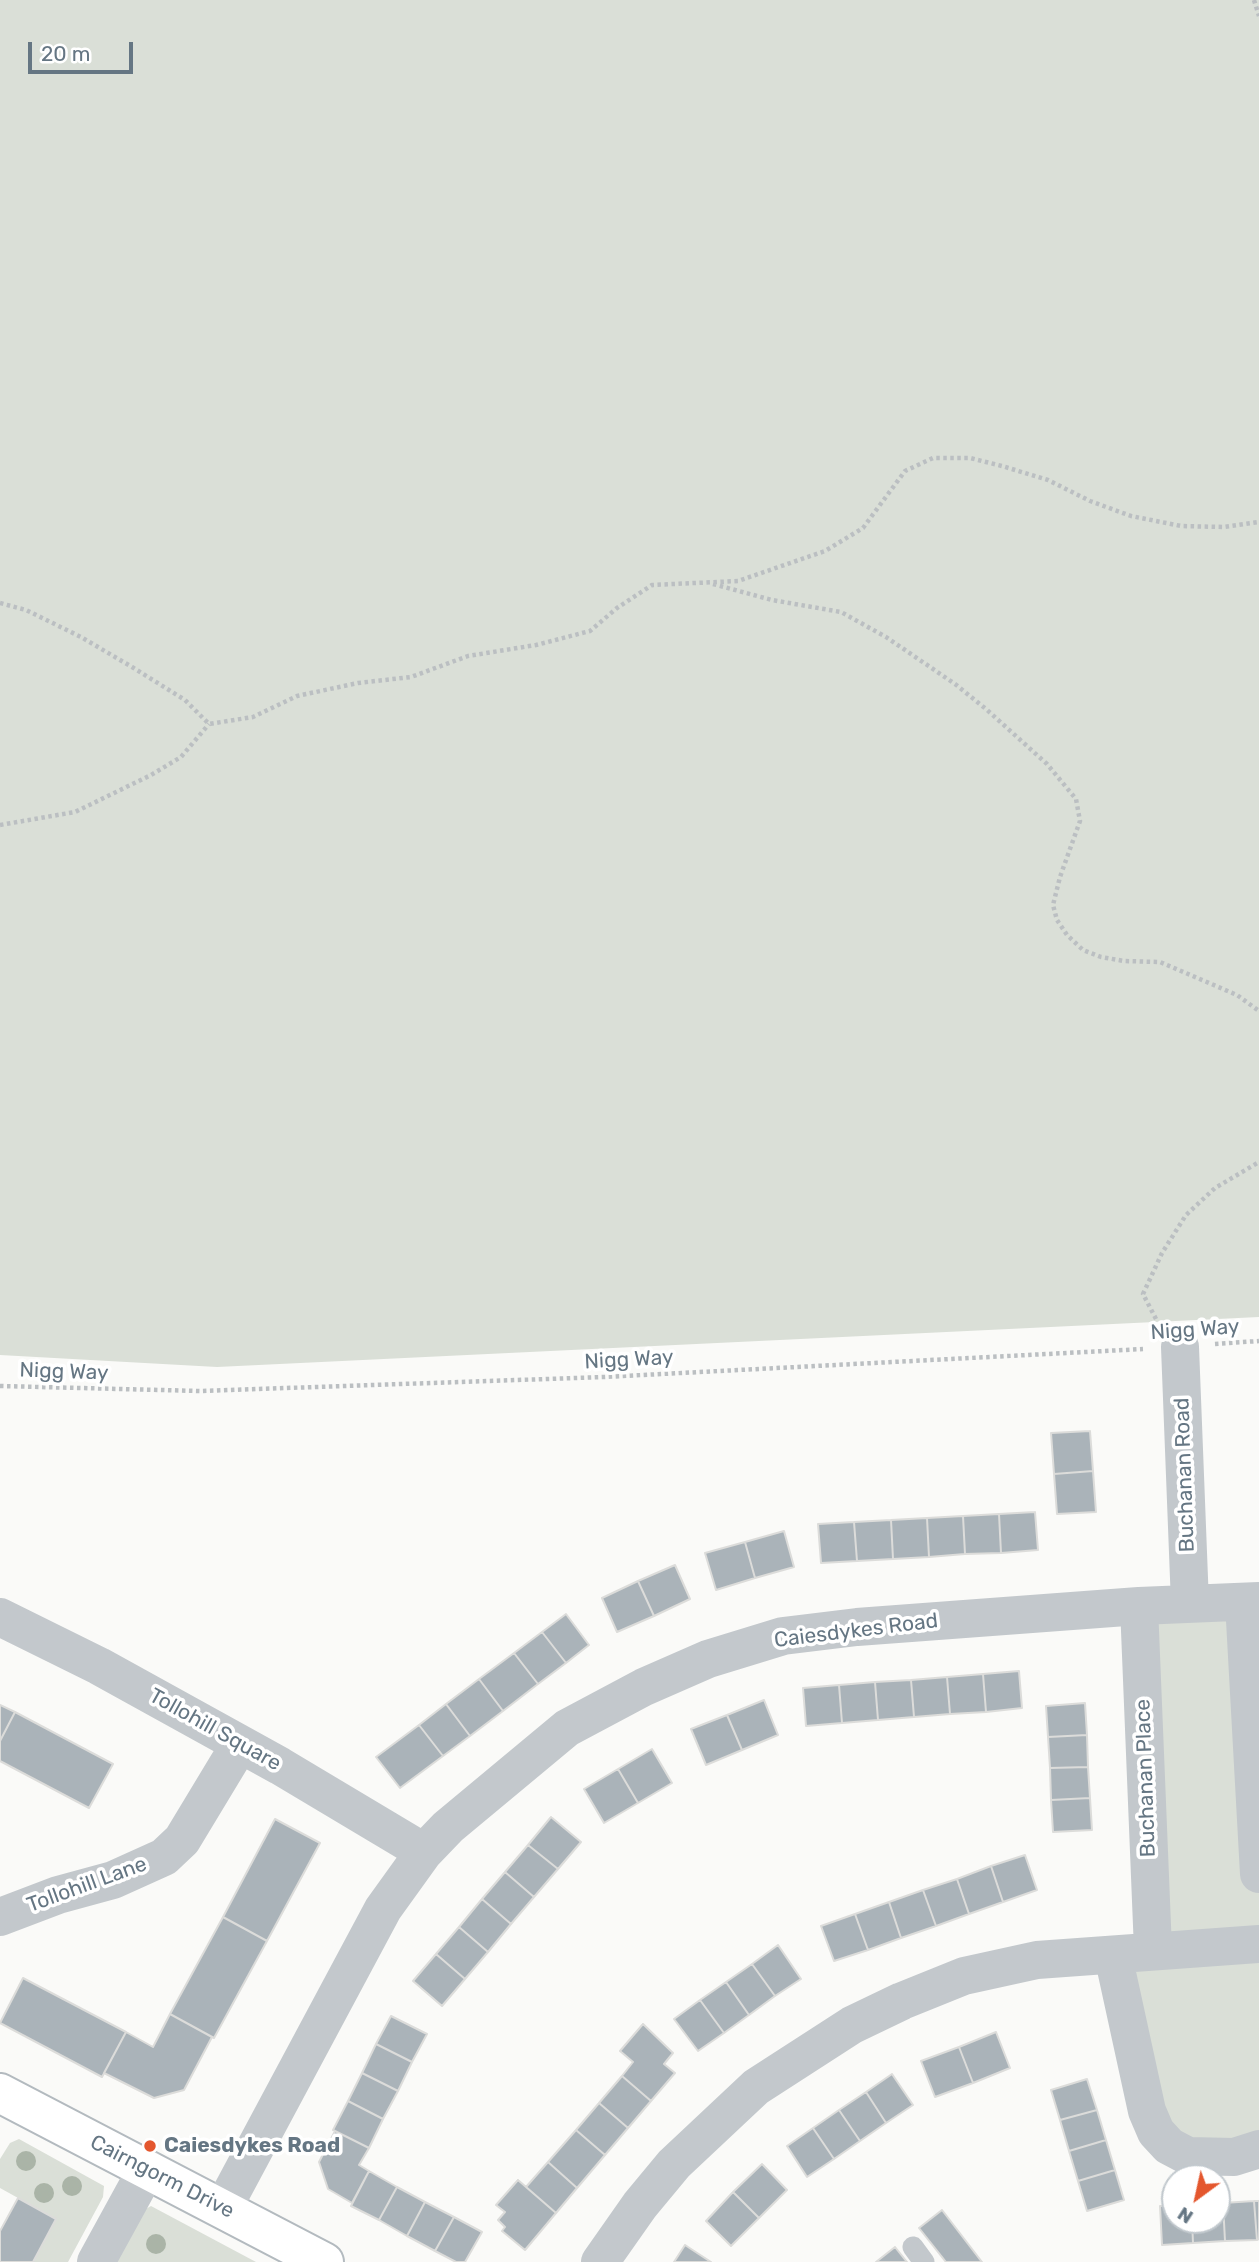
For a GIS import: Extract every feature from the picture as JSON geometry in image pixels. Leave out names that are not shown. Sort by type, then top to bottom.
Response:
[{"type":"street","name":"Buchanan Road","points":[[1180,1347],[1191,1604]]},
{"type":"street","name":"Caiesdykes Road","points":[[223,2208],[383,1909],[424,1852],[484,1795],[566,1728],[644,1687],[708,1659],[783,1636],[857,1626],[1139,1606],[1251,1602]]},
{"type":"street","points":[[1251,1602],[1259,1874]]},
{"type":"street","name":"Buchanan Place","points":[[1139,1606],[1153,1950]]},
{"type":"street","name":"Tollohill Square","points":[[0,1617],[99,1665],[424,1852]]},
{"type":"street","name":"Tollohill Lane","points":[[0,1917],[58,1895],[113,1880],[164,1857],[182,1840],[240,1744]]},
{"type":"street","points":[[600,2262],[640,2205],[674,2164],[713,2125],[756,2087],[852,2025],[964,1976],[1037,1960],[1259,1944]]},
{"type":"street","points":[[1113,1955],[1147,2111],[1156,2132],[1169,2146],[1188,2156],[1234,2158],[1259,2149]]},
{"type":"street","name":"Cairngorm Drive","points":[[2,2099],[223,2208],[307,2258]]},
{"type":"street","points":[[96,2262],[147,2169]]},
{"type":"path","points":[[1254,0],[1259,16]]},
{"type":"path","points":[[0,825],[75,812],[151,775],[181,757],[209,724],[253,717],[297,696],[358,683],[411,677],[468,656],[536,645],[590,631],[617,608],[653,585],[738,581],[825,551],[863,528],[905,471],[933,458],[970,458],[1002,466],[1048,480],[1090,502],[1181,526],[1224,527],[1259,522]]},
{"type":"path","points":[[705,582],[772,600],[841,612],[887,637],[955,684],[1047,764],[1076,799],[1080,821],[1053,905],[1057,919],[1068,935],[1083,950],[1101,957],[1160,962],[1237,995],[1259,1011]]},
{"type":"path","points":[[0,603],[26,610],[122,661],[185,700],[209,724]]},
{"type":"path","points":[[1180,1347],[1154,1317],[1143,1294],[1186,1215],[1215,1188],[1259,1162]]},
{"type":"path","name":"Nigg Way","points":[[0,1386],[214,1391],[604,1377],[1259,1341]]},
{"type":"shaded area","points":[[0,0],[1259,0],[1259,1317],[217,1367],[0,1355]]},
{"type":"shaded area","points":[[1244,1602],[1259,1874],[1259,2149],[1169,2146],[1113,1955],[1153,1950],[1139,1606]]},
{"type":"shaded area","points":[[19,2139],[104,2186],[103,2197],[68,2262],[33,2262],[56,2219],[0,2188],[0,2159],[10,2143]]},
{"type":"shaded area","points":[[151,2206],[256,2262],[114,2262],[144,2210]]},
{"type":"building","points":[[1090,1431],[1093,1471],[1054,1474],[1051,1433]]},
{"type":"building","points":[[1093,1471],[1096,1512],[1057,1514],[1054,1474]]},
{"type":"building","points":[[1035,1512],[1038,1550],[1001,1553],[999,1514]]},
{"type":"building","points":[[999,1514],[1001,1553],[965,1554],[963,1516]]},
{"type":"building","points":[[963,1516],[965,1554],[929,1557],[927,1518]]},
{"type":"building","points":[[927,1518],[929,1557],[893,1559],[891,1520]]},
{"type":"building","points":[[891,1520],[893,1559],[857,1561],[854,1522]]},
{"type":"building","points":[[854,1522],[857,1561],[821,1563],[818,1524]]},
{"type":"building","points":[[784,1531],[794,1567],[755,1578],[745,1542]]},
{"type":"building","points":[[745,1542],[755,1578],[716,1590],[705,1553]]},
{"type":"building","points":[[675,1565],[690,1599],[654,1616],[638,1581]]},
{"type":"building","points":[[638,1581],[654,1616],[617,1632],[602,1598]]},
{"type":"building","points":[[566,1614],[589,1645],[566,1663],[542,1632]]},
{"type":"building","points":[[542,1632],[566,1663],[538,1684],[514,1653]]},
{"type":"building","points":[[514,1653],[538,1684],[503,1711],[479,1679]]},
{"type":"building","points":[[1019,1671],[1022,1708],[986,1712],[983,1674]]},
{"type":"building","points":[[983,1674],[986,1712],[950,1714],[947,1677]]},
{"type":"building","points":[[947,1677],[950,1714],[914,1717],[911,1680]]},
{"type":"building","points":[[479,1679],[503,1711],[470,1736],[446,1704]]},
{"type":"building","points":[[911,1680],[914,1717],[878,1720],[875,1682]]},
{"type":"building","points":[[875,1682],[878,1720],[842,1723],[839,1685]]},
{"type":"building","points":[[839,1685],[842,1723],[806,1726],[803,1688]]},
{"type":"building","points":[[764,1700],[778,1735],[742,1750],[727,1715]]},
{"type":"building","points":[[1085,1703],[1087,1735],[1048,1737],[1046,1706]]},
{"type":"building","points":[[446,1704],[470,1736],[443,1756],[419,1725]]},
{"type":"building","points":[[0,1705],[15,1712],[0,1741]]},
{"type":"building","points":[[15,1712],[113,1764],[89,1808],[0,1761],[0,1741]]},
{"type":"building","points":[[727,1715],[742,1750],[706,1765],[691,1729]]},
{"type":"building","points":[[419,1725],[443,1756],[400,1788],[376,1757]]},
{"type":"building","points":[[1087,1735],[1088,1767],[1050,1768],[1048,1737]]},
{"type":"building","points":[[652,1749],[672,1783],[638,1803],[618,1769]]},
{"type":"building","points":[[1088,1767],[1090,1798],[1051,1800],[1050,1768]]},
{"type":"building","points":[[618,1769],[638,1803],[604,1823],[584,1789]]},
{"type":"building","points":[[1090,1798],[1092,1830],[1053,1832],[1051,1800]]},
{"type":"building","points":[[551,1817],[581,1842],[558,1869],[528,1845]]},
{"type":"building","points":[[275,1819],[320,1843],[267,1941],[223,1917]]},
{"type":"building","points":[[528,1845],[558,1869],[534,1897],[505,1872]]},
{"type":"building","points":[[1025,1855],[1037,1890],[1003,1902],[991,1866]]},
{"type":"building","points":[[991,1866],[1003,1902],[969,1914],[957,1879]]},
{"type":"building","points":[[505,1872],[534,1897],[511,1924],[482,1899]]},
{"type":"building","points":[[957,1879],[969,1914],[936,1926],[923,1890]]},
{"type":"building","points":[[923,1890],[936,1926],[901,1938],[889,1902]]},
{"type":"building","points":[[482,1899],[511,1924],[488,1952],[459,1927]]},
{"type":"building","points":[[889,1902],[901,1938],[868,1950],[855,1914]]},
{"type":"building","points":[[855,1914],[868,1950],[834,1961],[821,1926]]},
{"type":"building","points":[[223,1917],[267,1941],[214,2038],[170,2014]]},
{"type":"building","points":[[459,1927],[488,1952],[465,1979],[436,1954]]},
{"type":"building","points":[[778,1945],[801,1979],[775,1996],[752,1964]]},
{"type":"building","points":[[436,1954],[465,1979],[442,2006],[413,1981]]},
{"type":"building","points":[[752,1964],[775,1996],[749,2015],[726,1982]]},
{"type":"building","points":[[23,1978],[126,2032],[102,2077],[0,2023]]},
{"type":"building","points":[[726,1982],[749,2015],[724,2033],[700,2000]]},
{"type":"building","points":[[700,2000],[724,2033],[698,2051],[674,2019]]},
{"type":"building","points":[[170,2014],[212,2037],[184,2090],[154,2098],[104,2073],[126,2032],[153,2047]]},
{"type":"building","points":[[391,2016],[427,2034],[412,2062],[376,2044]]},
{"type":"building","points":[[643,2024],[673,2053],[664,2064],[675,2073],[651,2101],[622,2076],[633,2062],[620,2051]]},
{"type":"building","points":[[996,2032],[1010,2068],[973,2083],[959,2047]]},
{"type":"building","points":[[376,2044],[412,2062],[398,2091],[362,2073]]},
{"type":"building","points":[[959,2047],[973,2083],[935,2097],[921,2061]]},
{"type":"building","points":[[362,2073],[398,2091],[383,2119],[348,2101]]},
{"type":"building","points":[[892,2074],[913,2105],[886,2123],[866,2092]]},
{"type":"building","points":[[622,2076],[651,2101],[628,2128],[599,2103]]},
{"type":"building","points":[[1087,2079],[1097,2110],[1060,2120],[1051,2090]]},
{"type":"building","points":[[866,2092],[886,2123],[860,2141],[839,2110]]},
{"type":"building","points":[[348,2101],[383,2119],[369,2148],[333,2130]]},
{"type":"building","points":[[599,2103],[628,2128],[605,2155],[576,2130]]},
{"type":"building","points":[[839,2110],[860,2141],[834,2159],[813,2128]]},
{"type":"building","points":[[1097,2110],[1106,2140],[1069,2151],[1060,2120]]},
{"type":"building","points":[[813,2128],[834,2159],[807,2177],[787,2146]]},
{"type":"building","points":[[576,2130],[605,2155],[577,2188],[548,2162]]},
{"type":"building","points":[[335,2131],[369,2148],[359,2165],[369,2171],[352,2203],[328,2189],[319,2162]]},
{"type":"building","points":[[1106,2140],[1115,2170],[1078,2181],[1069,2151]]},
{"type":"building","points":[[548,2162],[577,2188],[556,2213],[526,2187]]},
{"type":"building","points":[[762,2164],[787,2190],[759,2218],[733,2192]]},
{"type":"building","points":[[1115,2170],[1124,2200],[1087,2211],[1078,2181]]},
{"type":"building","points":[[369,2171],[397,2187],[379,2220],[351,2206]]},
{"type":"building","points":[[518,2180],[556,2213],[525,2250],[502,2231],[505,2227],[498,2220],[505,2212],[496,2205]]},
{"type":"building","points":[[397,2187],[425,2202],[407,2236],[379,2220]]},
{"type":"building","points":[[733,2192],[759,2218],[731,2246],[706,2221]]},
{"type":"building","points":[[18,2198],[56,2219],[33,2262],[0,2262],[0,2231]]},
{"type":"building","points":[[1254,2201],[1259,2201],[1257,2240]]},
{"type":"building","points":[[1254,2201],[1257,2240],[1225,2241],[1225,2234],[1231,2234],[1231,2202]]},
{"type":"building","points":[[425,2202],[454,2217],[435,2251],[407,2236]]},
{"type":"building","points":[[942,2210],[982,2262],[946,2262],[919,2228]]},
{"type":"building","points":[[454,2217],[482,2232],[465,2262],[456,2262],[435,2251]]},
{"type":"building","points":[[1161,2234],[1193,2234],[1193,2243],[1162,2245]]},
{"type":"building","points":[[1193,2234],[1225,2234],[1225,2241],[1193,2243]]},
{"type":"building","points":[[685,2245],[711,2262],[674,2262]]},
{"type":"building","points":[[895,2247],[907,2262],[876,2262]]},
{"type":"place","name":"Caiesdykes Road","points":[[150,2146]]}]
